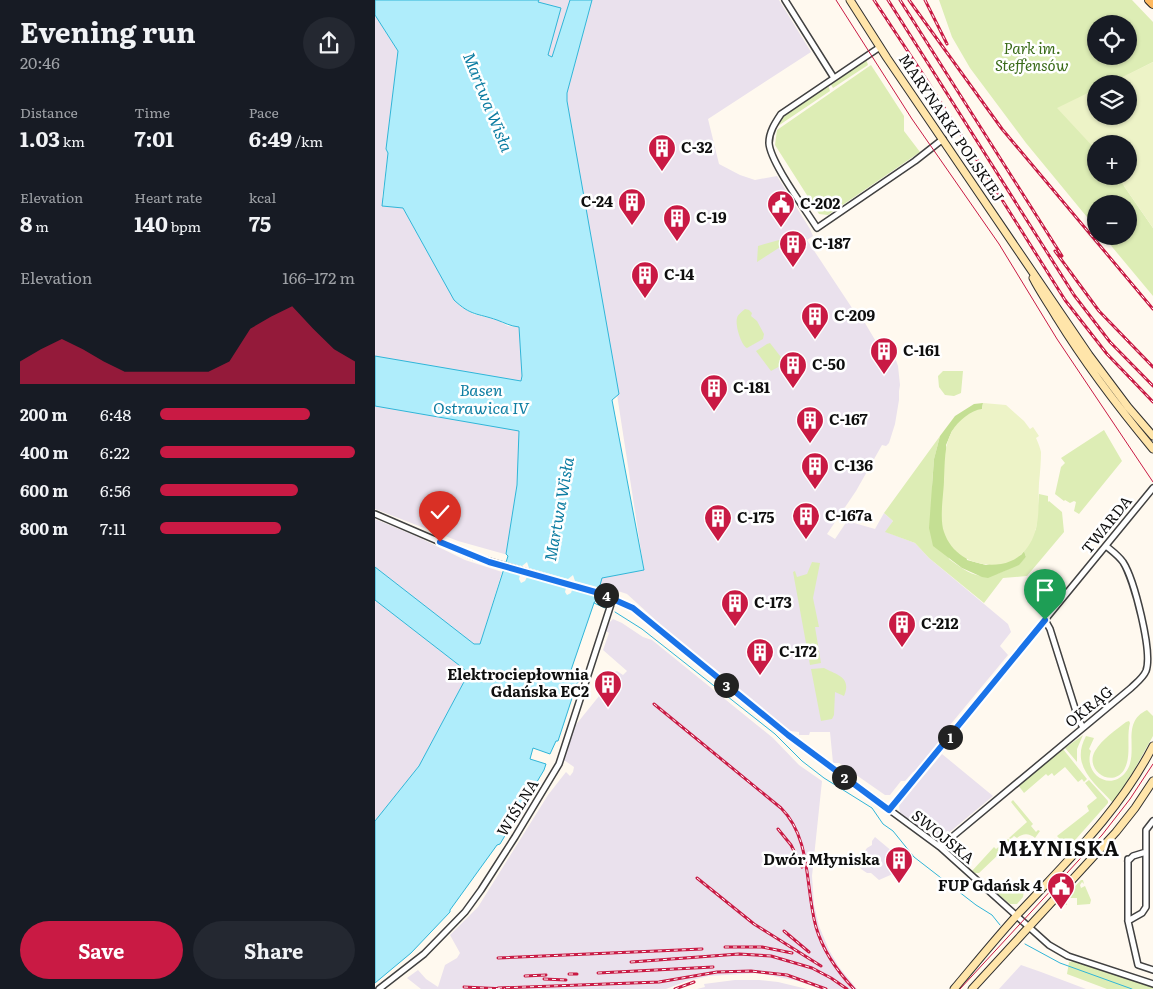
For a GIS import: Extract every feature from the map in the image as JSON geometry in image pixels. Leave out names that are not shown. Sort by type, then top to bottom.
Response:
[{"type":"main road","name":"MARYNARKI POLSKIEJ","points":[[850,0],[1031,270],[1040,290],[1112,400],[1153,449]]},
{"type":"main road","points":[[1149,0],[1153,4]]},
{"type":"main road","name":"MARYNARKI POLSKIEJ","points":[[1080,349],[1153,436]]},
{"type":"main road","points":[[954,989],[1017,916],[1095,832],[1115,807],[1153,746]]},
{"type":"main road","points":[[972,989],[1116,832],[1153,782]]},
{"type":"street","points":[[785,0],[834,78]]},
{"type":"street","points":[[880,47],[781,114],[773,125],[770,138],[771,151],[775,161],[817,228],[915,162],[943,139]]},
{"type":"street","name":"TWARDA","points":[[889,810],[1153,488]]},
{"type":"street","name":"SWOJSKA","points":[[375,514],[475,557],[599,593],[613,598],[640,613],[788,735],[940,847],[1049,945],[1059,952],[1153,984]]},
{"type":"street","name":"OKRĄG","points":[[940,847],[1136,684],[1145,673],[1148,651],[1128,572],[1121,559],[1106,546]]},
{"type":"street","name":"WIŚLNA","points":[[379,989],[424,954],[465,912],[481,890],[547,785],[559,764],[613,598]]},
{"type":"street","points":[[1045,620],[1050,629],[1079,721],[1083,728]]},
{"type":"street","points":[[1127,921],[1142,913],[1146,907],[1146,830],[1153,821]]},
{"type":"street","points":[[1134,978],[1138,965],[1127,921],[1128,860],[1133,856],[1146,852]]},
{"type":"street","points":[[1138,965],[1153,970]]},
{"type":"shaded area","points":[[539,0],[570,0],[553,57],[547,55]]},
{"type":"shaded area","points":[[592,0],[779,0],[811,52],[708,119],[719,164],[740,175],[755,180],[777,176],[810,229],[813,236],[807,240],[856,314],[862,318],[884,355],[893,352],[898,366],[899,400],[895,424],[889,443],[886,446],[882,445],[856,491],[827,534],[835,539],[847,521],[875,529],[884,513],[893,521],[886,532],[915,543],[929,558],[1008,624],[1011,632],[1000,646],[1008,655],[950,725],[948,732],[916,771],[905,781],[901,781],[890,795],[885,795],[839,763],[833,763],[830,732],[810,732],[809,735],[799,735],[799,732],[790,731],[694,655],[627,594],[600,585],[602,578],[644,570],[616,388],[567,101],[567,93]]},
{"type":"shaded area","points":[[375,15],[398,51],[382,198],[403,208],[454,299],[460,306],[473,314],[497,320],[508,326],[519,327],[522,376],[517,485],[506,554],[508,555],[458,541],[375,509]]},
{"type":"shaded area","points":[[375,519],[465,560],[502,572],[480,644],[474,644],[375,567]]},
{"type":"shaded area","points":[[375,600],[464,669],[466,678],[419,766],[375,821]]},
{"type":"shaded area","points":[[613,619],[643,637],[652,640],[773,738],[799,765],[822,781],[812,876],[814,905],[819,926],[829,950],[839,967],[857,989],[820,989],[798,981],[758,973],[709,976],[687,981],[666,989],[421,989],[407,978],[418,970],[426,979],[438,987],[445,965],[457,958],[460,953],[450,935],[478,907],[548,795],[566,772],[570,776],[573,772],[574,767],[564,760],[574,727],[608,685],[606,681],[614,672],[617,671],[623,675],[627,671],[603,650],[609,633],[606,631]]},
{"type":"shaded area","points":[[942,754],[993,796],[940,840],[900,813],[899,805]]},
{"type":"shaded area","points":[[875,837],[893,852],[899,860],[895,873],[879,880],[871,873],[861,869],[857,862],[867,848],[872,845]]},
{"type":"shaded area","points":[[1021,965],[1041,972],[1086,989],[999,989]]},
{"type":"shaded area","points":[[735,980],[778,982],[807,989],[697,989],[705,987],[704,984]]},
{"type":"green space","name":"Park im. Steffensów","points":[[939,0],[1132,0],[1153,22],[1153,62],[1128,75],[1087,75],[1087,125],[1107,125],[1119,135],[1087,135],[1087,185],[1125,185],[1130,195],[1087,195],[1087,217],[1026,143],[970,68],[952,37]]},
{"type":"green space","points":[[866,59],[868,65],[833,88],[830,83]]},
{"type":"green space","points":[[1153,62],[1153,228],[1137,205],[1137,195],[1130,195],[1123,185],[1137,185],[1137,135],[1087,135],[1087,140],[1057,108],[1087,93],[1087,125],[1137,125],[1137,75],[1126,75]]},
{"type":"green space","points":[[871,65],[904,116],[904,131],[920,152],[828,215],[819,214],[775,145],[777,130]]},
{"type":"green space","points":[[828,85],[830,91],[775,128],[783,117]]},
{"type":"green space","name":"Park im. Steffensów","points":[[1137,150],[1146,157],[1137,169]]},
{"type":"green space","name":"Park im. Steffensów","points":[[1137,205],[1153,228],[1153,296],[1110,245],[1137,245]]},
{"type":"green space","points":[[779,240],[780,244],[788,242],[757,262],[758,246]]},
{"type":"green space","points":[[745,309],[752,313],[751,316],[757,321],[764,334],[763,339],[747,348],[741,339],[737,321],[738,315]]},
{"type":"green space","points":[[770,343],[784,361],[782,365],[771,371],[756,351]]},
{"type":"green space","points":[[943,371],[963,371],[961,393],[954,396],[945,395],[939,387],[938,376]]},
{"type":"green space","points":[[983,403],[982,409],[952,431],[946,445],[967,560],[986,565],[1021,555],[1024,551],[1026,557],[1019,565],[988,578],[962,568],[933,546],[929,528],[934,459],[940,436],[955,416],[974,404]]},
{"type":"green space","points":[[983,403],[1006,405],[1030,429],[1033,427],[1039,436],[1036,438],[1041,452],[1037,526],[1033,538],[1018,557],[1001,564],[992,565],[975,562],[959,554],[953,548],[944,532],[942,520],[945,454],[949,436],[961,420],[974,411],[982,409]]},
{"type":"green space","points":[[1104,430],[1122,461],[1079,514],[1074,511],[1076,502],[1064,501],[1055,494],[1061,467],[1065,463],[1061,458]]},
{"type":"green space","points":[[940,436],[934,459],[932,485],[949,559],[970,573],[983,576],[997,574],[1017,565],[1026,557],[1024,551],[1036,529],[1039,494],[1048,496],[1048,502],[1062,512],[1064,532],[1027,576],[1003,578],[984,603],[929,558],[915,543],[885,532],[893,521],[884,513]]},
{"type":"green space","points":[[812,562],[820,563],[813,598],[819,627],[815,627],[821,663],[810,665],[793,572],[795,571],[797,577],[807,574]]},
{"type":"green space","points":[[824,668],[845,681],[846,690],[844,696],[835,692],[834,715],[832,719],[821,721],[811,669]]},
{"type":"green space","points":[[1147,710],[1153,716],[1153,736],[1113,803],[1086,773],[1081,756],[1086,736],[1094,738],[1089,749],[1091,751],[1090,759],[1094,773],[1105,780],[1112,781],[1125,773],[1129,765],[1134,723]]},
{"type":"green space","points":[[1129,721],[1130,723],[1128,759],[1124,770],[1113,778],[1101,775],[1093,765],[1095,751],[1105,739]]},
{"type":"green space","points":[[1083,735],[1077,749],[1077,762],[1065,748]]},
{"type":"green space","points":[[1063,749],[1087,779],[1084,782],[1082,779],[1078,782],[1065,767],[1054,776],[1052,773],[1048,776],[1046,774],[1024,793],[1018,785]]},
{"type":"green space","points":[[1089,780],[1108,803],[1068,848],[1057,836],[1089,811],[1087,806],[1097,798],[1085,783]]},
{"type":"green space","points":[[1013,800],[1033,824],[1031,826],[1036,832],[1040,831],[1035,838],[1026,834],[1017,838],[1014,836],[1011,839],[1013,841],[1009,838],[1027,822],[1011,802]]},
{"type":"green space","points":[[1008,839],[1013,842],[1008,845],[1005,843],[1001,847],[1004,850],[1001,852],[999,850],[997,852],[999,854],[979,873],[972,871],[994,847],[996,849]]},
{"type":"green space","points":[[1083,880],[1084,884],[1082,882],[1081,888],[1085,886],[1091,900],[1090,904],[1077,905],[1077,898],[1067,898],[1067,905],[1061,905],[1060,902]]},
{"type":"green space","points":[[997,883],[1002,891],[1013,892],[1025,883],[1023,897],[1017,904],[1010,904],[992,889]]},
{"type":"green space","points":[[1074,961],[1153,986],[1153,989],[1107,989],[1067,974],[1069,962]]},
{"type":"water","points":[[375,0],[539,0],[538,2],[561,8],[548,55],[552,57],[570,0],[592,0],[567,93],[567,101],[619,394],[612,400],[644,570],[602,578],[570,673],[579,675],[580,681],[577,683],[558,741],[556,741],[550,754],[533,748],[530,759],[546,764],[544,770],[500,844],[497,845],[450,912],[411,953],[375,983],[375,821],[419,766],[466,678],[464,669],[375,600],[375,567],[474,644],[480,644],[508,556],[506,554],[517,485],[519,431],[375,406],[375,356],[521,381],[522,376],[519,327],[470,312],[454,300],[403,208],[382,206],[388,153],[386,149],[398,51],[375,15]]},
{"type":"pier","points":[[505,562],[522,566],[527,562],[529,568],[568,579],[573,575],[575,581],[601,588],[598,597],[572,590],[567,595],[565,592],[566,588],[527,577],[521,583],[520,575],[503,570]]},
{"type":"waterway","points":[[594,603],[605,608]]},
{"type":"waterway","points":[[615,612],[642,629],[775,734],[802,761],[824,778],[872,808],[883,824],[893,831],[914,857],[976,905],[992,915],[1000,925]]},
{"type":"waterway","points":[[1025,944],[1060,963],[1132,989]]},
{"type":"tram line","points":[[836,0],[912,119],[999,244],[1057,339],[1153,482]]},
{"type":"tram line","points":[[960,989],[1102,835],[1130,799],[1153,764]]},
{"type":"railway","points":[[874,0],[928,82],[1065,300],[1107,354],[1153,402]]},
{"type":"railway","points":[[888,0],[1074,295],[1110,342],[1153,386]]},
{"type":"railway","points":[[900,0],[1062,256]]},
{"type":"railway","points":[[909,0],[1002,129],[1153,309]]},
{"type":"railway","points":[[925,0],[947,44]]},
{"type":"railway","points":[[1055,251],[1099,311],[1153,367]]},
{"type":"railway","points":[[654,704],[781,808],[791,820],[803,849],[813,912],[819,936],[831,960],[854,989]]},
{"type":"railway","points":[[778,829],[791,845],[802,867]]},
{"type":"railway","points":[[697,878],[754,924],[821,966]]},
{"type":"railway","points":[[784,931],[809,952]]},
{"type":"railway","points":[[725,947],[762,947],[792,953]]},
{"type":"railway","points":[[498,958],[702,949]]},
{"type":"railway","points":[[631,962],[739,954],[771,956],[812,968],[847,989]]},
{"type":"railway","points":[[598,973],[713,967]]},
{"type":"railway","points":[[498,988],[659,982],[717,972],[751,971],[787,975],[826,989]]},
{"type":"railway","points":[[569,974],[577,974]]},
{"type":"railway","points":[[525,976],[546,975]]},
{"type":"railway","points":[[544,979],[566,980]]},
{"type":"railway","points":[[675,989],[694,982]]},
{"type":"railway","points":[[464,987],[505,989]]},
{"type":"place","name":"C-32","points":[[662,172]]},
{"type":"place","name":"C-24","points":[[632,226]]},
{"type":"place","name":"C-202","points":[[781,228]]},
{"type":"place","name":"C-19","points":[[677,242]]},
{"type":"place","name":"C-187","points":[[793,268]]},
{"type":"place","name":"C-14","points":[[645,299]]},
{"type":"place","name":"C-209","points":[[815,340]]},
{"type":"place","name":"C-161","points":[[884,375]]},
{"type":"place","name":"C-50","points":[[793,389]]},
{"type":"place","name":"C-181","points":[[714,412]]},
{"type":"place","name":"C-167","points":[[810,444]]},
{"type":"place","name":"C-136","points":[[815,490]]},
{"type":"place","name":"C-167a","points":[[806,540]]},
{"type":"place","name":"C-175","points":[[718,542]]},
{"type":"place","name":"C-173","points":[[735,627]]},
{"type":"place","name":"C-212","points":[[902,648]]},
{"type":"place","name":"C-172","points":[[760,676]]},
{"type":"place","name":"Elektrociepłownia Gdańska EC2","points":[[608,708]]},
{"type":"place","name":"Dwór Młyniska","points":[[899,884]]},
{"type":"place","name":"FUP Gdańsk 4","points":[[1061,910]]},
{"type":"district","name":"MŁYNISKA","points":[[1059,849]]},
{"type":"route","points":[[440,542],[489,562],[599,593],[633,608],[788,735],[889,810],[1045,620]]},
{"type":"water label","name":"Martwa Wisła","points":[[488,102]]},
{"type":"water label","name":"Basen Ostrawica IV","points":[[481,399]]},
{"type":"water label","name":"Martwa Wisła","points":[[559,509]]}]
